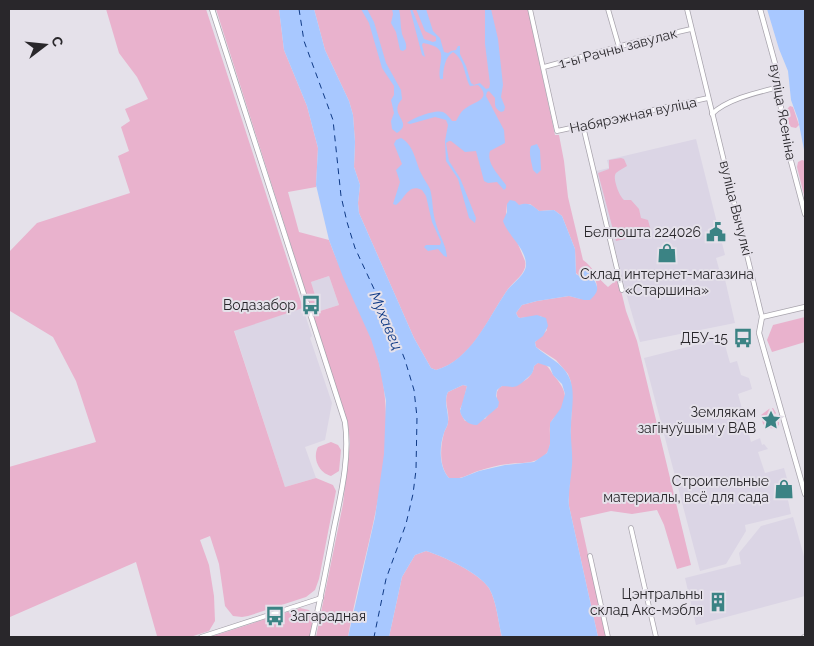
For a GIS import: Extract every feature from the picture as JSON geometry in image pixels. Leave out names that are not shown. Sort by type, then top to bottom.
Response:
[{"type":"street","points":[[212,9],[345,422],[347,443],[342,491],[312,637]]},
{"type":"street","points":[[530,9],[544,67]]},
{"type":"street","points":[[608,9],[619,47]]},
{"type":"street","name":"вуліца Вычулкі","points":[[687,9],[762,317],[759,333],[805,494]]},
{"type":"street","name":"вуліца Ясеніна","points":[[760,9],[776,67],[788,150],[805,214]]},
{"type":"street","name":"1-ы Рачны завулак","points":[[544,67],[691,29]]},
{"type":"street","name":"Набярэжная вуліца","points":[[544,67],[557,131],[708,98]]},
{"type":"street","points":[[712,114],[728,103],[758,92],[779,87]]},
{"type":"street","points":[[583,126],[622,290]]},
{"type":"street","points":[[762,317],[805,307]]},
{"type":"street","points":[[631,528],[656,637]]},
{"type":"street","points":[[590,556],[608,637]]},
{"type":"street","points":[[201,637],[320,598]]},
{"type":"shaded area","points":[[106,9],[206,9],[303,308],[234,331],[285,487],[316,478],[333,485],[336,491],[319,579],[315,590],[306,597],[248,616],[233,616],[225,606],[219,564],[210,536],[200,540],[209,565],[214,596],[215,621],[209,631],[190,637],[152,637],[157,636],[136,562],[10,617],[9,612],[9,467],[96,442],[76,381],[53,337],[10,311],[9,252],[37,223],[130,193],[118,156],[129,151],[121,127],[130,121],[125,109],[148,99],[137,77],[119,53]]},
{"type":"shaded area","points":[[216,9],[279,9],[284,50],[307,106],[318,148],[316,187],[288,192],[299,232],[329,240],[369,332],[379,363],[385,397],[386,431],[383,466],[378,501],[348,637],[316,637],[343,504],[350,443],[348,424]],"holes":[[[329,276],[339,305],[320,311],[311,282]]]},
{"type":"shaded area","points":[[314,9],[528,9],[555,135],[559,135],[568,197],[583,260],[608,287],[615,281],[615,266],[626,311],[637,341],[691,565],[677,569],[664,525],[657,510],[632,514],[611,511],[580,518],[606,637],[598,637],[569,506],[572,458],[570,441],[571,382],[568,374],[556,360],[536,347],[535,342],[547,330],[541,316],[520,318],[516,313],[522,305],[537,301],[569,296],[581,299],[597,289],[594,276],[585,267],[581,270],[582,277],[576,273],[575,249],[562,216],[554,210],[539,211],[530,204],[507,204],[506,215],[525,261],[524,270],[506,292],[469,348],[449,365],[436,370],[431,368],[414,338],[359,213],[360,185],[354,167],[353,115],[349,101],[325,50]]},
{"type":"shaded area","points":[[790,106],[793,107],[799,125],[796,128],[791,127],[788,122],[787,109]]},
{"type":"shaded area","points":[[696,139],[725,255],[716,258],[721,276],[724,275],[735,323],[640,342],[596,171],[609,168],[607,160]]},
{"type":"shaded area","points":[[624,159],[627,166],[615,175],[618,191],[624,200],[631,200],[639,209],[641,218],[648,220],[651,233],[616,241],[598,173],[609,169],[609,160]]},
{"type":"shaded area","points":[[805,161],[805,199],[797,167],[798,162]]},
{"type":"shaded area","points":[[329,276],[339,305],[320,311],[311,282]]},
{"type":"shaded area","points":[[303,308],[312,336],[310,338],[332,403],[325,440],[305,447],[316,478],[285,487],[234,330]]},
{"type":"shaded area","points":[[805,317],[805,342],[772,352],[767,340],[773,325]]},
{"type":"shaded area","points":[[723,338],[730,363],[737,361],[741,375],[749,378],[752,389],[738,394],[751,442],[760,438],[762,445],[764,444],[768,449],[758,452],[765,473],[784,468],[792,496],[788,500],[791,514],[745,525],[746,531],[726,564],[700,571],[644,358]]},
{"type":"shaded area","points":[[539,362],[545,364],[565,394],[562,409],[550,424],[550,445],[545,455],[532,462],[500,465],[460,478],[449,478],[443,468],[441,457],[444,432],[448,423],[446,399],[448,392],[463,385],[467,386],[460,409],[461,414],[465,421],[485,419],[492,410],[498,407],[497,395],[499,388],[522,382],[530,376],[534,366]]},
{"type":"shaded area","points":[[773,408],[776,413],[774,416],[767,418],[767,422],[777,420],[779,425],[771,428],[763,424],[761,415]]},
{"type":"shaded area","points":[[331,442],[338,445],[341,450],[339,471],[331,476],[320,468],[316,460],[316,451],[318,447]]},
{"type":"shaded area","points":[[793,517],[805,560],[805,596],[696,625],[685,578],[741,564],[739,553],[761,526]]},
{"type":"shaded area","points":[[426,551],[460,566],[484,582],[494,599],[502,637],[389,637],[402,577],[415,555]]},
{"type":"shaded area","points":[[300,608],[309,610],[313,617],[310,637],[210,637]]},
{"type":"water","name":"Мухавец","points":[[279,9],[314,9],[325,50],[349,101],[353,115],[354,167],[360,185],[359,213],[414,338],[431,368],[436,370],[448,365],[469,348],[508,289],[525,269],[523,253],[503,221],[507,212],[507,204],[510,200],[515,201],[519,205],[530,205],[539,211],[554,210],[562,216],[575,249],[576,274],[581,277],[583,268],[587,266],[596,284],[596,292],[590,300],[569,296],[537,301],[522,305],[516,313],[520,318],[537,315],[546,318],[548,326],[543,336],[535,342],[536,347],[562,367],[571,383],[573,395],[572,460],[569,506],[598,637],[502,637],[494,599],[484,582],[460,566],[426,551],[415,555],[402,577],[389,637],[348,637],[375,517],[384,454],[386,401],[379,364],[371,339],[343,277],[329,240],[316,185],[318,148],[307,106],[284,50]],"holes":[[[538,363],[550,367],[553,375],[562,384],[565,394],[561,408],[550,423],[550,444],[547,453],[534,462],[505,465],[479,471],[461,478],[449,478],[443,468],[441,450],[442,439],[448,423],[446,399],[448,392],[463,385],[467,386],[460,411],[466,421],[477,425],[498,407],[497,390],[502,386],[512,387],[519,385],[530,375],[534,366]]]},
{"type":"water","points":[[361,9],[367,9],[374,22],[386,63],[401,90],[402,99],[397,110],[403,125],[402,129],[397,133],[392,129],[391,121],[394,113],[391,100],[394,95],[394,86],[382,68],[369,23]]},
{"type":"water","points":[[392,9],[399,9],[402,34],[406,45],[406,49],[403,51],[400,50],[396,32],[391,23]]},
{"type":"water","points":[[410,9],[412,9],[424,39],[433,42],[436,41],[436,37],[425,31],[416,9],[426,9],[433,31],[440,38],[444,52],[448,53],[456,50],[460,46],[460,54],[471,83],[474,85],[480,83],[486,89],[489,88],[490,84],[485,44],[485,9],[491,9],[498,39],[503,85],[501,97],[505,107],[504,111],[501,112],[496,108],[495,98],[489,91],[486,96],[504,130],[505,143],[490,151],[489,155],[491,164],[506,185],[506,188],[504,190],[497,182],[488,183],[484,181],[476,151],[465,152],[451,141],[446,143],[449,161],[460,178],[476,218],[475,223],[469,218],[458,179],[446,161],[445,141],[448,125],[446,120],[435,117],[410,124],[407,123],[424,115],[440,111],[446,114],[452,121],[456,121],[463,111],[481,100],[484,94],[478,85],[470,86],[460,59],[453,52],[445,64],[443,79],[440,79],[440,52],[432,45],[423,43],[425,57],[422,55]]},
{"type":"water","points":[[767,9],[805,9],[805,155],[798,119],[791,100],[788,71]]},
{"type":"water","points":[[401,138],[406,141],[412,150],[430,189],[436,225],[447,257],[438,249],[428,251],[424,247],[426,245],[440,245],[441,242],[432,222],[426,196],[422,190],[417,188],[410,190],[396,205],[393,204],[400,182],[396,170],[402,164],[394,144],[396,140]]},
{"type":"water","points":[[537,144],[540,150],[541,170],[537,174],[533,170],[530,152],[531,146]]},
{"type":"ferry route","points":[[299,9],[304,41],[333,120],[341,196],[347,222],[355,248],[395,334],[414,390],[417,417],[416,470],[413,494],[406,524],[386,579],[374,637]]},
{"type":"place","name":"Белпошта 224026","points":[[716,232]]},
{"type":"place","name":"Склад интернет-магазина «Старшина»","points":[[667,253]]},
{"type":"place","name":"Водазабор","points":[[311,305]]},
{"type":"place","name":"ДБУ-15","points":[[743,338]]},
{"type":"place","name":"Землякам загінуўшым у ВАВ","points":[[771,420]]},
{"type":"place","name":"Строительные материалы, всё для сада","points":[[784,489]]},
{"type":"place","name":"Цэнтральны склад Акс-мэбля","points":[[718,602]]},
{"type":"place","name":"Загарадная","points":[[275,616]]}]
